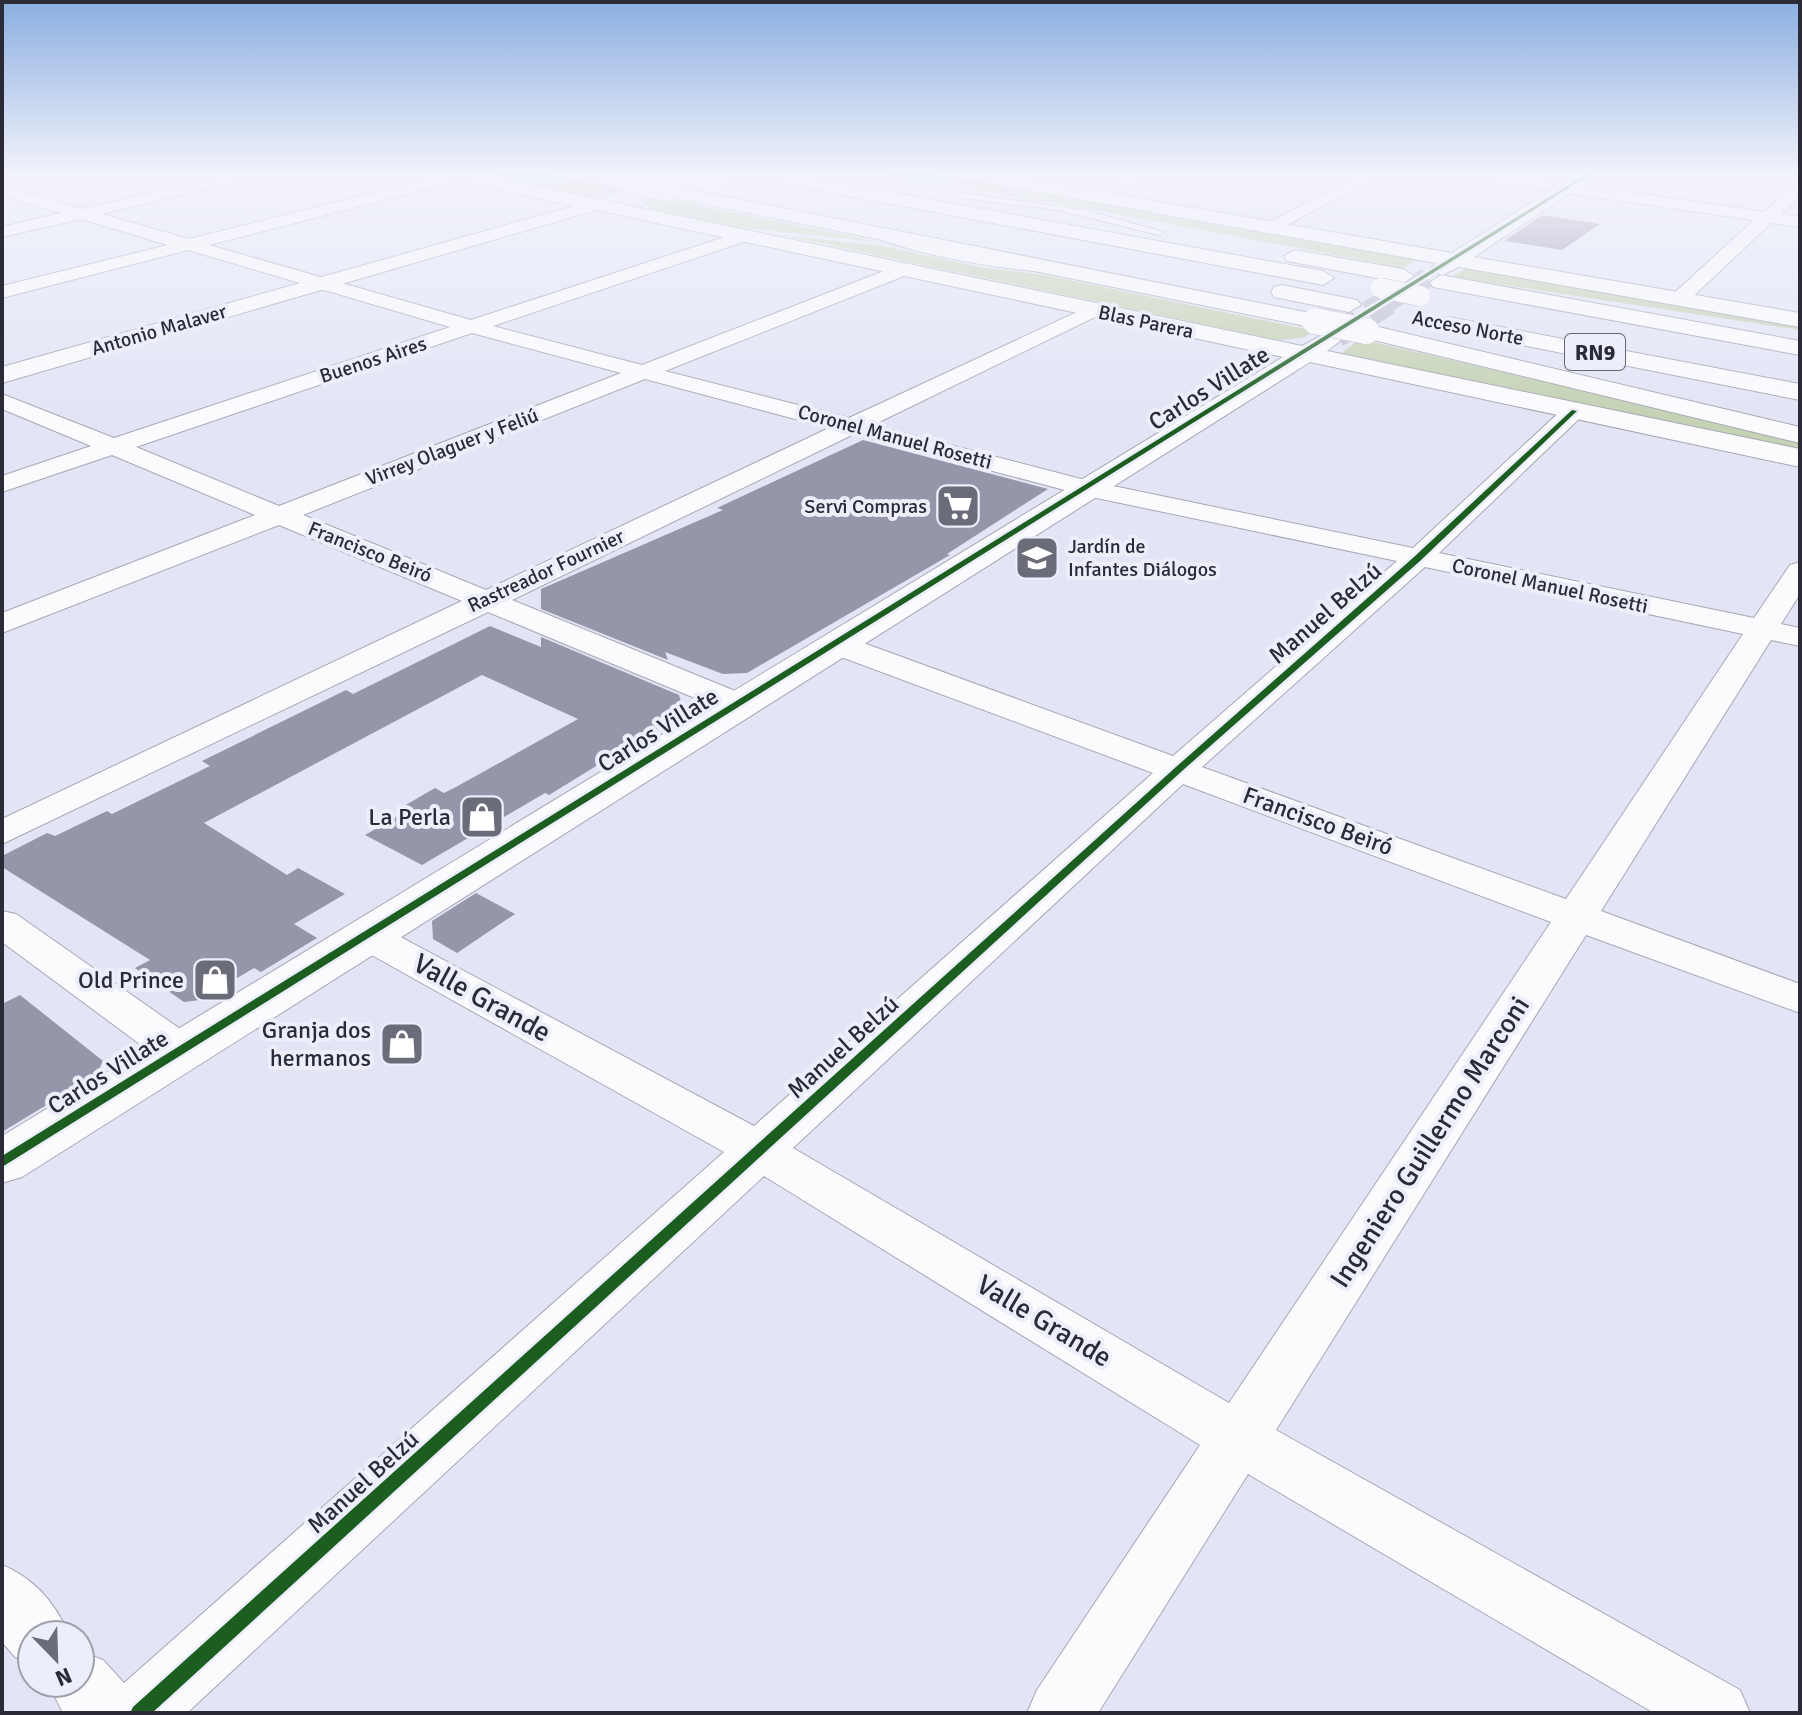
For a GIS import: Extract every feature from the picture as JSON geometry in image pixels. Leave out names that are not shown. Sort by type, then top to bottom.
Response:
[{"type":"main road","name":"Antonio Malaver","points":[[2,375],[427,253]]},
{"type":"main road","name":"Blas Parera","points":[[823,253],[1092,311],[1308,338],[1574,411],[1800,458]]},
{"type":"main road","points":[[980,253],[1075,272],[1308,338],[1366,331],[1800,417]]},
{"type":"main road","name":"Acceso Norte","points":[[1079,253],[1800,392]]},
{"type":"main road","name":"Acceso Norte","points":[[1190,253],[1381,288],[1438,279],[1800,367]]},
{"type":"main road","points":[[1276,253],[1403,276],[1678,300],[1800,320]]},
{"type":"main road","points":[[1351,253],[1438,279],[1800,348]]},
{"type":"main road","points":[[1438,279],[1475,253]]},
{"type":"main road","points":[[1438,279],[1800,335]]},
{"type":"main road","points":[[1366,331],[1800,435]]},
{"type":"main road","name":"Carlos Villate","points":[[2,1162],[1087,488],[1308,338],[1336,335]]},
{"type":"street","points":[[2,292],[160,253]]},
{"type":"street","name":"Coronel Manuel Rosetti","points":[[220,253],[472,327],[1087,488],[1781,634]]},
{"type":"street","name":"Buenos Aires","points":[[2,484],[692,253]]},
{"type":"street","points":[[1678,300],[1727,253]]},
{"type":"street","name":"Virrey Olaguer y Feliú","points":[[2,624],[902,270]]},
{"type":"street","name":"Rastreador Fournier","points":[[2,833],[1092,311]]},
{"type":"street","name":"Francisco Beiró","points":[[2,401],[738,704]]},
{"type":"street","name":"Manuel Belzú","points":[[139,1713],[1179,769],[1417,559],[1574,411]]},
{"type":"street","name":"Ingeniero Guillermo Marconi","points":[[1060,1713],[1576,916],[1781,634],[1800,571]]},
{"type":"street","name":"Francisco Beiró","points":[[836,644],[1800,999]]},
{"type":"street","points":[[2,923],[180,1051]]},
{"type":"street","name":"Valle Grande","points":[[366,935],[759,1150],[1238,1438],[1717,1713]]},
{"type":"street","points":[[2,1595],[23,1619]]},
{"type":"green space","points":[[867,253],[915,253],[985,268],[1045,275],[1316,331],[1302,338],[1278,340]]},
{"type":"green space","points":[[1324,253],[1377,253],[1416,260],[1403,268]]},
{"type":"green space","points":[[1465,269],[1800,326],[1800,330],[1452,277]]},
{"type":"green space","points":[[1360,339],[1800,441],[1800,451],[1339,355]]},
{"type":"building","points":[[863,440],[1048,489],[947,554],[950,555],[747,673],[723,674],[665,652],[668,660],[541,609],[541,589],[723,510],[717,508]]},
{"type":"building","points":[[490,626],[541,647],[541,637],[679,695],[684,712],[549,795],[545,793],[422,865],[365,835],[403,813],[397,810],[435,788],[444,793],[578,719],[482,675],[204,823],[287,875],[298,868],[345,894],[294,924],[317,938],[261,972],[254,968],[200,1000],[184,1002],[135,968],[150,960],[2,867],[2,856],[47,833],[55,836],[107,811],[112,814],[210,766],[202,761],[346,690],[353,694]]},
{"type":"building","points":[[476,893],[515,914],[457,953],[433,939],[432,921]]},
{"type":"building","points":[[20,995],[103,1061],[96,1075],[2,1132],[2,1004]]},
{"type":"tunnel","points":[[1385,304],[1433,274]]},
{"type":"tunnel","points":[[1336,335],[1388,302]]},
{"type":"cycle path","points":[[2,1162],[1462,253]]},
{"type":"cycle path","points":[[139,1713],[1179,769],[1417,559],[1574,411]]},
{"type":"place","name":"Servi Compras","points":[[958,506]]},
{"type":"place","name":"Jardín de Infantes Diálogos","points":[[1037,558]]},
{"type":"place","name":"La Perla","points":[[482,817]]},
{"type":"place","name":"Old Prince","points":[[215,980]]},
{"type":"place","name":"Granja dos hermanos","points":[[402,1044]]}]
